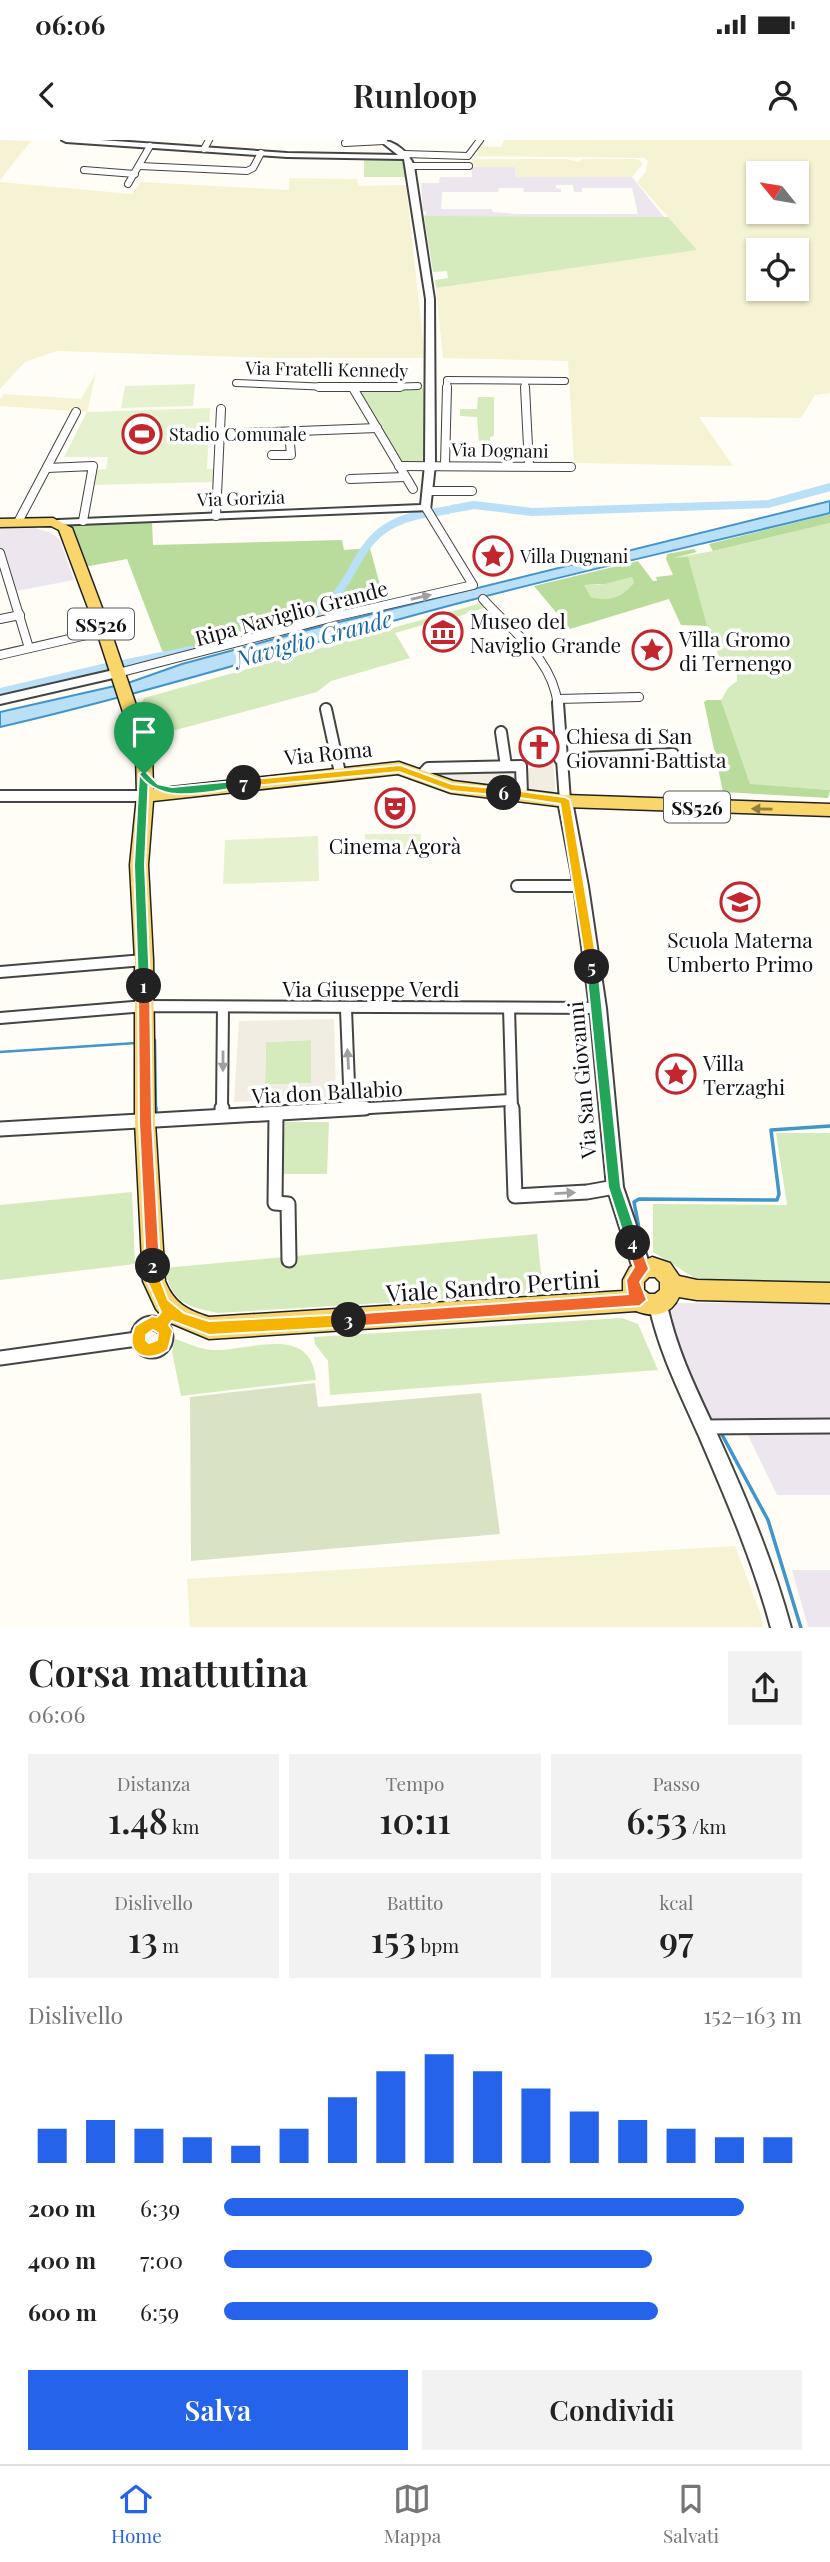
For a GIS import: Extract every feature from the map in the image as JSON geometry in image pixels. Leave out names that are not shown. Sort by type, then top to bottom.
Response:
[{"type":"main road","points":[[0,523],[58,523]]},
{"type":"main road","name":"SS526","points":[[58,523],[65,528],[104,631],[144,752],[144,803]]},
{"type":"main road","name":"Via Roma","points":[[144,803],[172,791],[340,773],[413,773]]},
{"type":"main road","name":"SS526","points":[[413,773],[451,787],[565,800],[645,806],[830,810]]},
{"type":"main road","points":[[144,774],[155,786],[172,791]]},
{"type":"main road","points":[[144,803],[139,865],[144,960],[145,1122],[154,1281],[165,1318]]},
{"type":"main road","points":[[642,1269],[659,1269],[672,1285],[669,1298],[649,1302],[633,1288],[633,1280],[642,1269]]},
{"type":"main road","points":[[672,1285],[697,1290],[830,1293]]},
{"type":"main road","name":"Viale Sandro Pertini","points":[[165,1318],[180,1319],[209,1328],[649,1302]]},
{"type":"street","points":[[68,140],[261,153],[468,156],[480,140]]},
{"type":"street","points":[[204,149],[209,140]]},
{"type":"street","points":[[345,143],[384,141],[411,166],[470,166]]},
{"type":"street","points":[[128,184],[150,146]]},
{"type":"street","points":[[140,166],[247,171],[253,168],[261,153]]},
{"type":"street","points":[[411,166],[430,299],[430,465],[426,508]]},
{"type":"street","points":[[84,170],[135,174]]},
{"type":"street","points":[[445,466],[447,380],[565,381]]},
{"type":"street","points":[[525,381],[529,466]]},
{"type":"street","name":"Via Fratelli Kennedy","points":[[236,383],[353,388],[418,386]]},
{"type":"street","points":[[353,388],[413,489]]},
{"type":"street","points":[[216,516],[220,409]]},
{"type":"street","points":[[18,522],[76,412]]},
{"type":"street","points":[[219,435],[377,428]]},
{"type":"street","points":[[272,455],[290,455],[289,432]]},
{"type":"street","points":[[47,468],[93,466],[83,520]]},
{"type":"street","name":"Via Dognani","points":[[399,466],[571,467]]},
{"type":"street","points":[[350,479],[405,477]]},
{"type":"street","points":[[429,491],[472,491]]},
{"type":"street","name":"Via Gorizia","points":[[58,523],[426,508]]},
{"type":"street","name":"Ripa Naviglio Grande","points":[[119,677],[338,616],[473,585],[426,508]]},
{"type":"street","points":[[0,553],[29,648]]},
{"type":"street","points":[[483,599],[550,672],[558,699],[560,759],[565,800]]},
{"type":"street","points":[[0,619],[20,615]]},
{"type":"street","points":[[0,655],[104,631]]},
{"type":"street","points":[[0,700],[119,677]]},
{"type":"street","points":[[558,699],[639,697]]},
{"type":"street","points":[[327,709],[340,773]]},
{"type":"street","points":[[501,732],[506,766]]},
{"type":"street","points":[[560,759],[673,754]]},
{"type":"street","points":[[413,773],[428,768],[521,766],[522,794]]},
{"type":"street","points":[[0,796],[117,796],[144,803]]},
{"type":"street","name":"Via San Giovanni","points":[[565,800],[581,887],[598,1008],[615,1187],[642,1269]]},
{"type":"street","points":[[517,886],[581,887]]},
{"type":"street","points":[[0,972],[144,960]]},
{"type":"street","name":"Via Giuseppe Verdi","points":[[0,1018],[145,1006],[346,1009],[598,1008]]},
{"type":"street","points":[[222,1115],[223,1007]]},
{"type":"street","points":[[509,1007],[515,1196],[586,1192],[615,1187]]},
{"type":"street","points":[[346,1009],[350,1109]]},
{"type":"street","name":"Via don Ballabio","points":[[0,1129],[511,1100]]},
{"type":"street","points":[[276,1115],[275,1203],[288,1204],[289,1260]]},
{"type":"street","points":[[649,1302],[662,1326],[677,1368],[754,1541],[781,1628]]},
{"type":"street","points":[[165,1318],[166,1336],[159,1348],[150,1351],[143,1349],[137,1339],[143,1327],[165,1318]]},
{"type":"street","points":[[0,1358],[137,1339]]},
{"type":"street","points":[[704,1427],[830,1426]]},
{"type":"shaded area","points":[[0,140],[31,141],[0,180]]},
{"type":"shaded area","points":[[504,140],[830,140],[830,393],[815,395],[801,418],[699,417],[733,466],[574,463],[568,361],[443,358],[436,288],[697,250],[637,182],[646,172],[648,161],[644,158],[476,156],[479,146],[501,147]]},
{"type":"shaded area","points":[[472,159],[566,159],[579,162],[582,159],[635,159],[640,160],[642,165],[632,177],[516,177],[515,167],[472,167]]},
{"type":"shaded area","points":[[472,167],[515,167],[516,177],[632,177],[664,217],[424,216],[427,212],[423,211],[421,183],[439,183],[440,177],[472,177]],"holes":[[[556,185],[573,185],[574,192],[582,192],[582,188],[632,188],[638,214],[518,214],[493,212],[492,209],[441,209],[442,192],[498,192],[499,188],[523,188],[524,192],[561,192]]]},
{"type":"shaded area","points":[[289,178],[357,179],[359,186],[406,185],[425,358],[271,358],[57,351],[25,362],[0,389],[0,182],[132,194],[141,182],[289,190]]},
{"type":"shaded area","points":[[96,373],[87,412],[0,406],[0,399],[4,394],[81,399]]},
{"type":"shaded area","points":[[0,526],[29,526],[51,533],[60,540],[74,580],[11,592],[0,556]]},
{"type":"shaded area","points":[[547,762],[553,762],[556,795],[446,784],[433,774],[442,770],[445,773],[503,772],[547,767]]},
{"type":"shaded area","points":[[334,1019],[336,1097],[234,1102],[239,1021]],"holes":[[[311,1040],[311,1083],[265,1085],[266,1042]]]},
{"type":"shaded area","points":[[830,1302],[830,1495],[777,1495],[740,1419],[710,1419],[665,1316],[667,1306],[678,1303]]},
{"type":"shaded area","points":[[735,1546],[763,1627],[190,1627],[187,1579]]},
{"type":"shaded area","points":[[792,1570],[830,1570],[830,1627],[808,1627]]},
{"type":"green space","points":[[364,157],[403,159],[408,177],[364,177]]},
{"type":"green space","points":[[424,216],[668,217],[697,250],[436,288],[435,280],[448,278],[447,271],[433,272]]},
{"type":"green space","points":[[195,384],[193,406],[121,408],[125,386]]},
{"type":"green space","points":[[427,388],[426,464],[400,465],[355,389]]},
{"type":"green space","points":[[478,397],[494,397],[494,436],[490,437],[488,457],[480,457],[477,417],[460,416],[460,409],[477,409]]},
{"type":"green space","name":"Stadio Comunale","points":[[210,408],[207,469],[215,469],[214,482],[94,485],[96,470],[106,469],[108,457],[64,457],[87,412]]},
{"type":"green space","points":[[830,514],[830,523],[713,551],[709,544]]},
{"type":"green space","points":[[152,522],[153,545],[342,540],[344,550],[370,548],[381,589],[330,601],[292,624],[218,643],[163,653],[127,559],[84,567],[67,524]]},
{"type":"green space","points":[[830,523],[830,790],[750,785],[721,700],[728,688],[737,681],[737,675],[723,667],[704,619],[672,558]]},
{"type":"green space","points":[[694,549],[697,552],[673,558],[688,557],[707,626],[681,625],[669,599],[570,629],[534,586],[638,561],[653,581],[657,581],[656,577],[673,575],[666,559],[667,554]],"holes":[[[632,577],[634,583],[620,595],[610,599],[591,597],[584,585],[605,584]]]},
{"type":"green space","points":[[632,577],[634,583],[629,589],[611,600],[591,597],[583,585],[599,585]]},
{"type":"green space","points":[[485,602],[490,606],[441,620],[443,624],[433,627],[430,623],[395,633],[410,658],[331,681],[317,692],[150,737],[141,704],[144,698]]},
{"type":"green space","points":[[721,700],[750,784],[830,790],[828,798],[723,792],[704,702]]},
{"type":"green space","points":[[365,834],[421,834],[420,855],[365,854]]},
{"type":"green space","points":[[318,836],[319,881],[223,884],[225,840]]},
{"type":"green space","points":[[311,1040],[311,1083],[265,1085],[266,1042]]},
{"type":"green space","points":[[285,1122],[329,1122],[327,1174],[282,1174]]},
{"type":"green space","points":[[776,1133],[830,1133],[830,1285],[713,1285],[693,1277],[653,1252],[653,1204],[787,1205]]},
{"type":"green space","points":[[132,1192],[135,1264],[0,1280],[0,1205]]},
{"type":"green space","points":[[537,1234],[543,1293],[218,1313],[188,1305],[176,1296],[164,1268]]},
{"type":"green space","points":[[622,1318],[638,1324],[658,1370],[330,1395],[328,1361],[315,1344],[314,1337]]},
{"type":"green space","points":[[175,1339],[212,1350],[276,1344],[291,1346],[303,1351],[312,1362],[316,1380],[181,1396],[172,1352]]},
{"type":"green space","points":[[315,1383],[318,1407],[481,1393],[500,1534],[191,1561],[190,1397]]},
{"type":"water","name":"Naviglio Grande","points":[[830,501],[830,513],[475,599],[0,727],[0,712],[128,683],[182,664],[311,629]]},
{"type":"waterway","points":[[679,507],[768,504],[830,487]]},
{"type":"waterway","points":[[452,509],[474,505],[532,512],[675,507]]},
{"type":"waterway","points":[[431,513],[448,510]]},
{"type":"waterway","name":"Naviglio Grande","points":[[264,632],[297,623],[315,614],[343,586],[360,556],[382,531],[400,521],[424,514]]},
{"type":"waterway","points":[[123,664],[191,650]]},
{"type":"waterway","points":[[0,692],[107,667]]},
{"type":"waterway","points":[[151,1041],[155,1040],[156,1110]]},
{"type":"waterway","points":[[0,1052],[136,1043]]},
{"type":"waterway","points":[[156,1110],[156,1116]]},
{"type":"waterway","points":[[639,1228],[634,1202],[639,1199],[777,1200],[779,1194],[771,1130],[830,1126]]},
{"type":"waterway","points":[[720,1431],[768,1520],[801,1628]]},
{"type":"place","name":"Stadio Comunale","points":[[142,434]]},
{"type":"place","name":"Villa Dugnani","points":[[493,556]]},
{"type":"place","name":"Museo del Naviglio Grande","points":[[443,632]]},
{"type":"place","name":"Villa Gromo di Ternengo","points":[[652,650]]},
{"type":"place","name":"Chiesa di San Giovanni Battista","points":[[539,747]]},
{"type":"place","name":"Cinema Agorà","points":[[395,808]]},
{"type":"place","name":"Scuola Materna Umberto Primo","points":[[740,902]]},
{"type":"place","name":"Villa Terzaghi","points":[[676,1074]]},
{"type":"route","points":[[144,774],[145,796],[139,865],[144,960],[145,1122],[154,1281],[163,1305],[170,1311],[160,1325],[152,1323],[143,1327],[137,1339],[140,1346],[150,1351],[163,1345],[166,1331],[160,1325],[170,1311],[180,1319],[209,1328],[288,1325],[640,1300],[635,1294],[633,1280],[642,1269],[615,1187],[608,1138],[598,1008],[581,887],[565,800],[451,787],[400,768],[172,791],[155,786],[144,774]]}]
